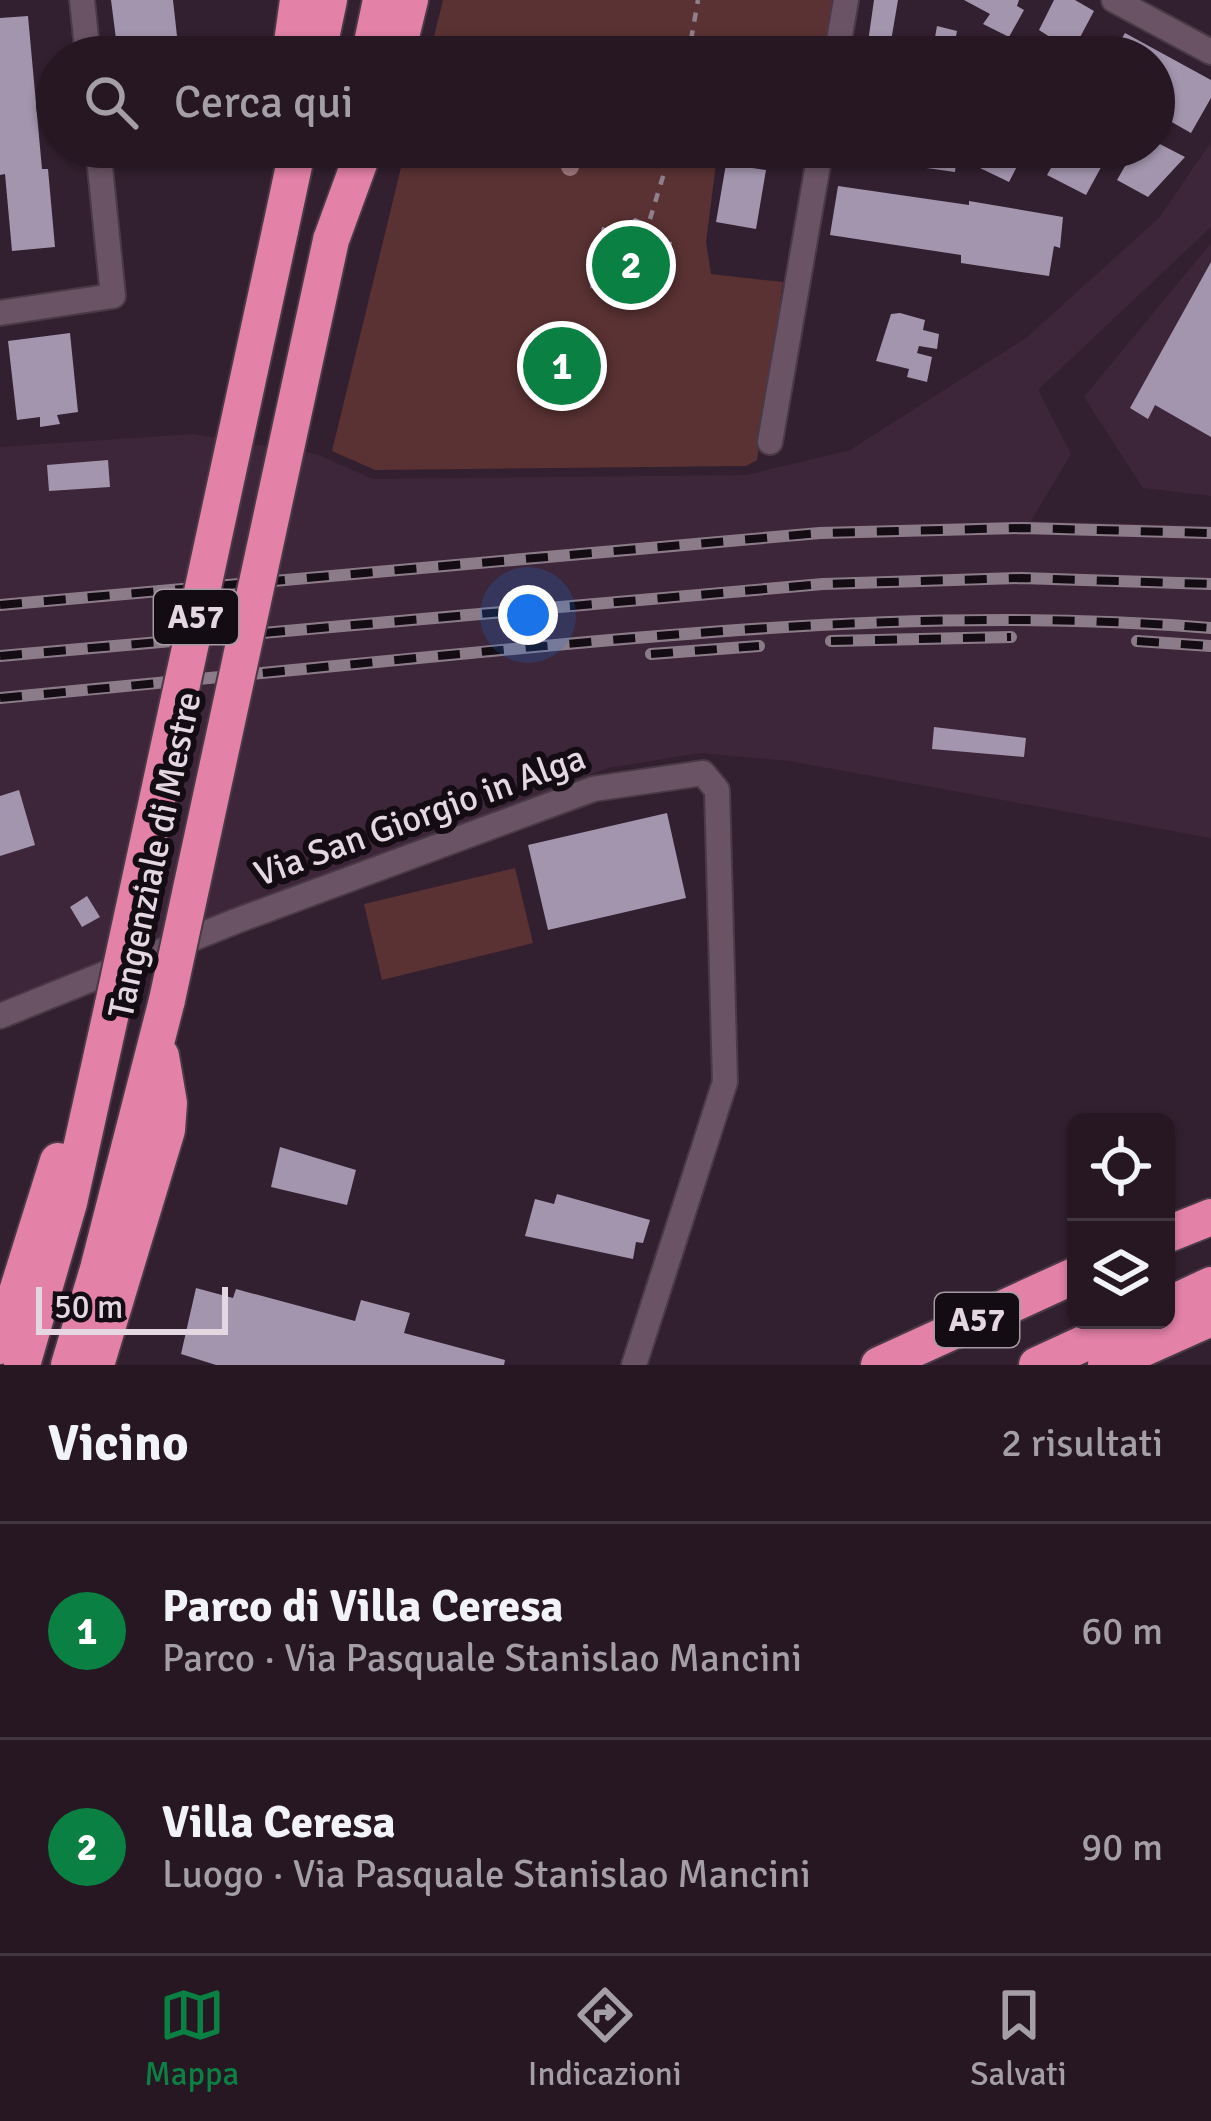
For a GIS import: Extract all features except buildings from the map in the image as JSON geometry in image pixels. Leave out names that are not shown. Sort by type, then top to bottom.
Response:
[{"type":"highway","points":[[293,36],[298,0]]},
{"type":"highway","points":[[321,36],[329,0]]},
{"type":"highway","points":[[373,36],[381,0]]},
{"type":"highway","points":[[401,36],[410,0]]},
{"type":"highway","name":"A57","points":[[280,230],[284,168]]},
{"type":"highway","name":"Tangenziale di Mestre","points":[[22,1365],[60,1238],[97,1083],[293,168]]},
{"type":"highway","name":"Tangenziale di Mestre","points":[[69,1365],[159,1040],[346,168]]},
{"type":"highway","name":"A57","points":[[331,239],[357,168]]},
{"type":"highway","name":"A57","points":[[96,1365],[167,1130],[169,1103],[159,1040]]},
{"type":"highway","name":"A57","points":[[0,1346],[53,1173],[97,1083]]},
{"type":"highway","points":[[1175,1231],[1211,1217]]},
{"type":"highway","name":"A57","points":[[879,1365],[1067,1279]]},
{"type":"highway","points":[[1175,1302],[1211,1286]]},
{"type":"highway","points":[[1106,1365],[1211,1318]]},
{"type":"highway","points":[[1037,1365],[1116,1329]]},
{"type":"street","points":[[82,0],[86,36]]},
{"type":"street","points":[[840,36],[846,0]]},
{"type":"street","points":[[1114,0],[1211,52]]},
{"type":"street","points":[[0,313],[113,296],[100,168]]},
{"type":"street","points":[[770,442],[816,168]]},
{"type":"street","name":"Via San Giorgio in Alga","points":[[0,1016],[236,920],[592,788],[703,772],[717,790],[725,1082],[634,1365]]},
{"type":"path","points":[[692,36],[698,0]]},
{"type":"path","points":[[650,219],[666,168]]},
{"type":"shaded area","points":[[443,0],[837,0],[831,36],[434,36]]},
{"type":"shaded area","points":[[1211,142],[1211,227],[1038,390],[1071,454],[1031,521],[1211,526],[1211,838],[789,761],[700,753],[608,768],[0,1003],[0,447],[193,434],[316,454],[373,479],[746,475],[850,450],[1026,338],[1159,218]]},
{"type":"shaded area","points":[[401,168],[715,168],[706,242],[711,274],[783,282],[757,460],[746,466],[375,470],[332,451]]},
{"type":"shaded area","points":[[1211,243],[1211,496],[1143,488],[1084,397]]},
{"type":"shaded area","points":[[515,868],[533,943],[382,980],[364,904]]},
{"type":"railway","points":[[0,605],[820,533],[1022,528],[1211,533]]},
{"type":"railway","points":[[0,656],[823,584],[1021,578],[1211,584]]},
{"type":"railway","points":[[0,698],[800,626],[1046,620],[1211,628]]},
{"type":"railway","points":[[831,641],[1011,637]]},
{"type":"railway","points":[[1137,641],[1211,646]]},
{"type":"railway","points":[[651,654],[759,646]]},
{"type":"place","name":"Villa Ceresa","points":[[631,265]]},
{"type":"place","name":"Parco di Villa Ceresa","points":[[562,366]]}]
